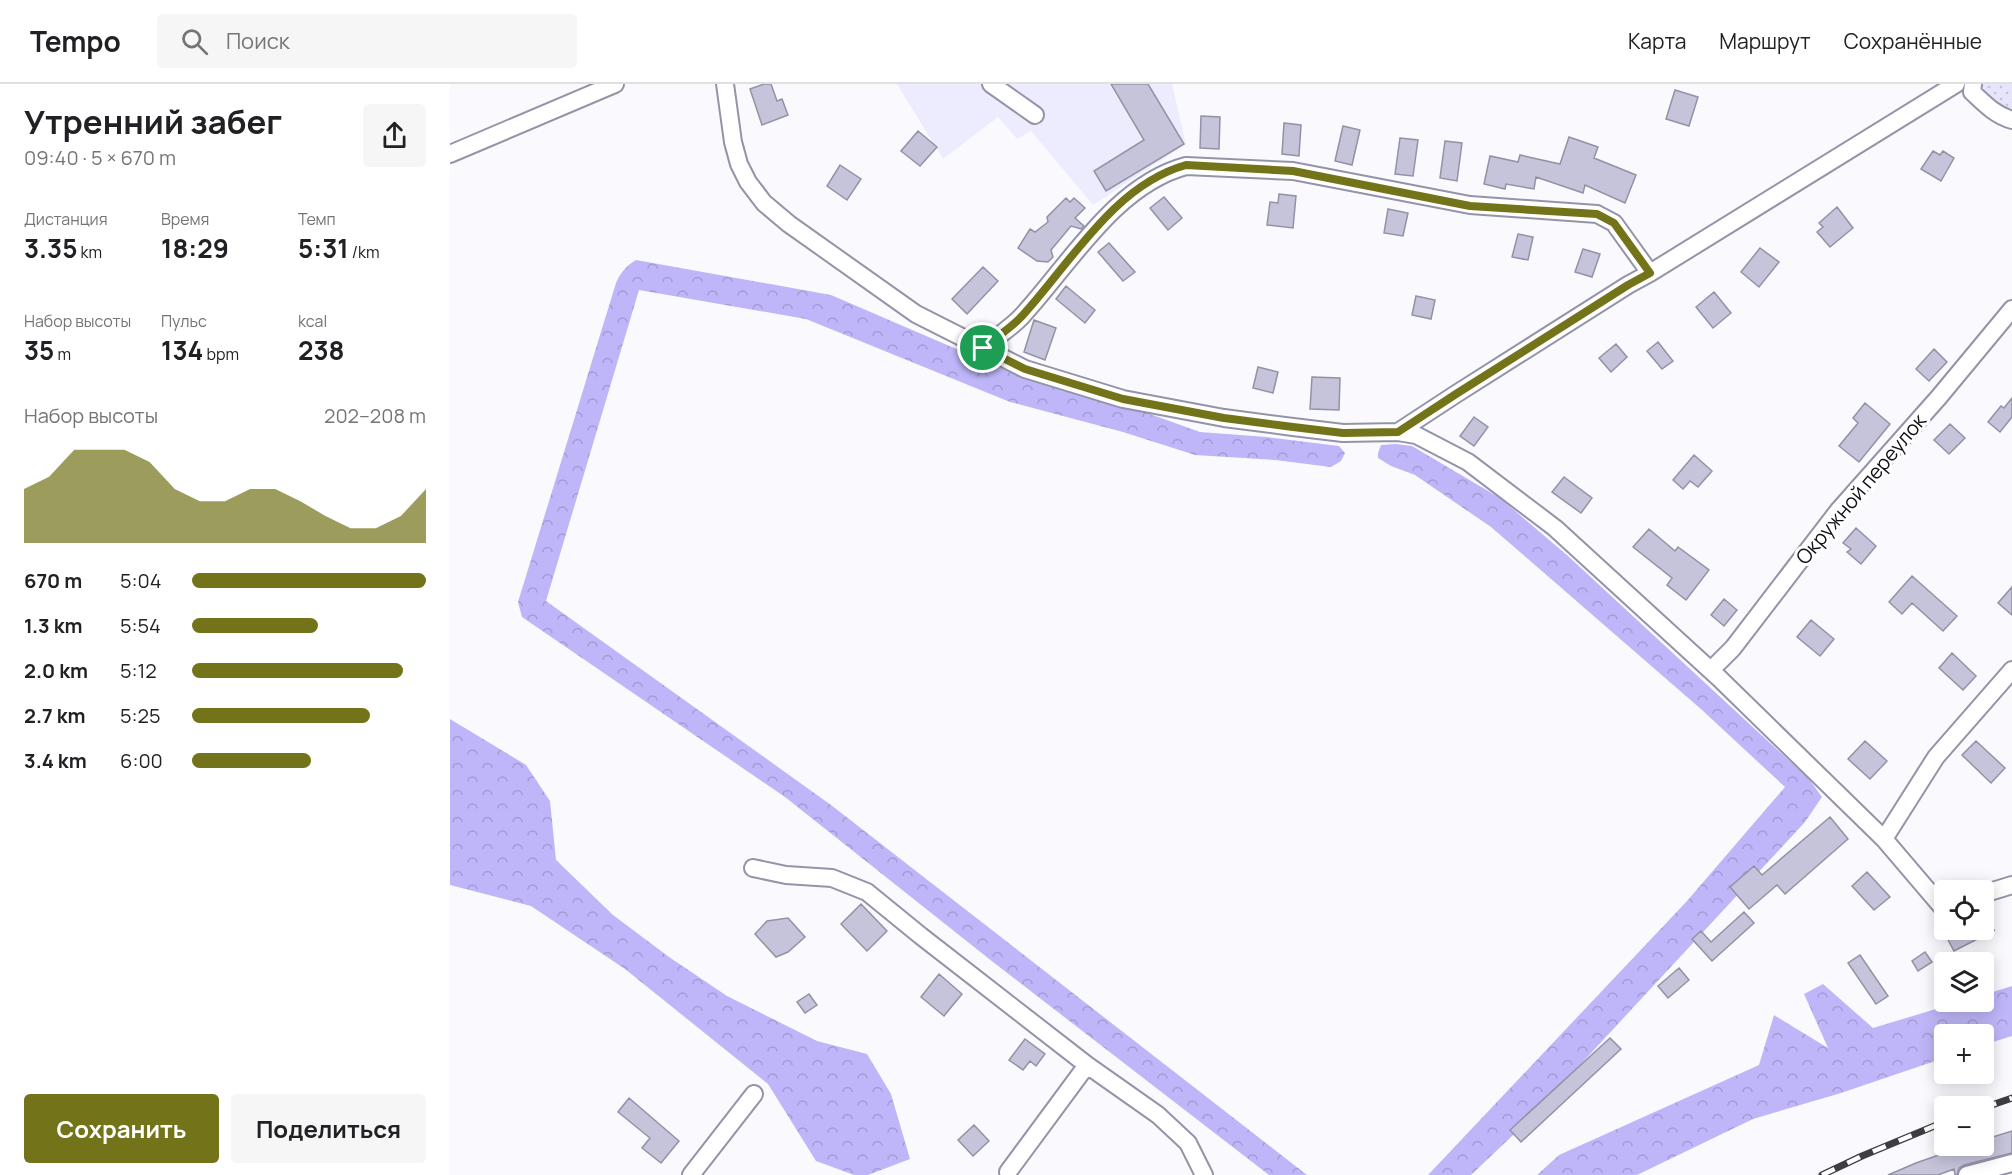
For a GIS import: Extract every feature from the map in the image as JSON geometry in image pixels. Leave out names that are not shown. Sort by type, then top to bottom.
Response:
[{"type":"street","points":[[450,154],[592,89],[615,84]]},
{"type":"street","points":[[725,84],[733,142],[739,164],[748,182],[764,203],[789,224],[916,314],[1025,369],[1123,399],[1224,418],[1293,427],[1343,433],[1398,432],[1416,435],[1468,462],[1546,521],[1711,670],[1884,839],[1934,897]]},
{"type":"street","points":[[991,84],[1035,115]]},
{"type":"street","points":[[1398,432],[1628,285],[1956,84]]},
{"type":"street","points":[[1973,84],[1972,92],[1999,116],[2012,120]]},
{"type":"street","points":[[983,348],[1021,317],[1086,239],[1130,196],[1154,178],[1186,165],[1293,171],[1470,206],[1597,214],[1614,223],[1650,273]]},
{"type":"street","name":"Окружной переулок","points":[[1711,670],[1733,648],[1838,511],[1939,397],[2012,309]]},
{"type":"street","points":[[1884,839],[1936,757],[2012,670]]},
{"type":"street","points":[[753,868],[786,875],[832,878],[867,892],[1087,1065],[1158,1115],[1188,1143],[1204,1175]]},
{"type":"street","points":[[1994,891],[2012,885]]},
{"type":"street","points":[[1008,1172],[1087,1065]]},
{"type":"street","points":[[691,1175],[754,1094]]},
{"type":"street","points":[[1967,1175],[2012,1162]]},
{"type":"shaded area","points":[[897,84],[1172,84],[1186,144],[1093,205],[1031,131],[1017,139],[998,117],[943,159]]},
{"type":"shaded area","points":[[1978,84],[2012,84],[2012,113],[1986,100]]},
{"type":"green space","points":[[636,260],[831,295],[1019,376],[1136,409],[1200,432],[1339,446],[1345,453],[1341,461],[1331,467],[1275,460],[1195,455],[1123,432],[1010,402],[806,319],[639,290],[546,601],[831,805],[1307,1175],[1269,1175],[993,962],[785,797],[522,617],[518,602],[616,283],[624,270]]},
{"type":"green space","points":[[1381,445],[1412,446],[1500,498],[1568,556],[1809,779],[1822,797],[1805,822],[1530,1119],[1471,1175],[1428,1175],[1687,901],[1785,787],[1702,710],[1491,527],[1415,475],[1391,466],[1378,458]]},
{"type":"green space","points":[[450,719],[526,765],[550,801],[556,860],[613,915],[669,957],[727,996],[817,1041],[867,1054],[891,1094],[910,1159],[868,1175],[854,1175],[816,1161],[768,1084],[625,969],[531,906],[450,885]]},
{"type":"green space","points":[[1823,984],[1873,1028],[1934,1010],[1934,1012],[1994,1012],[1994,992],[2012,986],[2012,1036],[1994,1042],[1994,1024],[1934,1024],[1934,1061],[1841,1093],[1753,1119],[1637,1175],[1537,1175],[1559,1155],[1759,1065],[1774,1015],[1828,1048],[1804,994]]},
{"type":"building","points":[[771,84],[777,101],[782,99],[788,115],[762,125],[750,89]]},
{"type":"building","points":[[1111,84],[1148,84],[1184,144],[1106,191],[1094,171],[1144,140]]},
{"type":"building","points":[[1675,90],[1698,97],[1689,126],[1666,119]]},
{"type":"building","points":[[1201,116],[1220,117],[1219,149],[1200,148]]},
{"type":"building","points":[[1284,123],[1301,125],[1299,156],[1282,154]]},
{"type":"building","points":[[1343,126],[1360,130],[1352,165],[1335,161]]},
{"type":"building","points":[[918,131],[937,147],[920,166],[901,151]]},
{"type":"building","points":[[1569,137],[1598,147],[1594,158],[1636,175],[1625,203],[1585,185],[1583,193],[1536,177],[1534,189],[1506,184],[1505,189],[1484,184],[1490,156],[1518,162],[1520,155],[1560,164]]},
{"type":"building","points":[[1400,138],[1418,140],[1413,176],[1395,174]]},
{"type":"building","points":[[1445,141],[1462,143],[1457,181],[1440,178]]},
{"type":"building","points":[[1933,151],[1940,155],[1943,151],[1954,158],[1941,181],[1921,169]]},
{"type":"building","points":[[840,165],[861,179],[847,200],[827,186]]},
{"type":"building","points":[[1279,194],[1296,196],[1293,228],[1267,225],[1270,202],[1278,203]]},
{"type":"building","points":[[1164,197],[1182,218],[1168,230],[1150,208]]},
{"type":"building","points":[[1066,198],[1070,202],[1074,198],[1085,208],[1075,218],[1084,226],[1081,229],[1071,226],[1051,250],[1053,257],[1048,262],[1037,261],[1018,248],[1030,229],[1035,232],[1048,222],[1047,217]]},
{"type":"building","points":[[1837,207],[1853,228],[1830,247],[1817,232],[1823,227],[1819,223]]},
{"type":"building","points":[[1388,209],[1408,213],[1403,236],[1384,233]]},
{"type":"building","points":[[1518,234],[1533,237],[1528,260],[1512,257]]},
{"type":"building","points":[[1109,243],[1135,272],[1123,281],[1098,252]]},
{"type":"building","points":[[1760,248],[1779,262],[1759,287],[1741,272]]},
{"type":"building","points":[[1583,249],[1600,254],[1592,277],[1575,272]]},
{"type":"building","points":[[983,267],[998,281],[967,314],[952,299]]},
{"type":"building","points":[[1066,286],[1095,310],[1085,323],[1056,299]]},
{"type":"building","points":[[1714,292],[1731,313],[1713,328],[1696,307]]},
{"type":"building","points":[[1416,296],[1435,300],[1431,319],[1412,315]]},
{"type":"building","points":[[1034,320],[1056,328],[1045,360],[1024,352]]},
{"type":"building","points":[[1658,342],[1673,361],[1662,369],[1647,351]]},
{"type":"building","points":[[1616,344],[1627,357],[1611,372],[1599,358]]},
{"type":"building","points":[[1934,349],[1947,362],[1929,381],[1916,369]]},
{"type":"building","points":[[1258,367],[1278,372],[1273,393],[1253,388]]},
{"type":"building","points":[[1312,377],[1340,378],[1339,410],[1310,409]]},
{"type":"building","points":[[2012,398],[2012,417],[2000,432],[1988,422],[2001,406],[2004,408]]},
{"type":"building","points":[[1865,403],[1890,424],[1859,462],[1839,446],[1858,423],[1853,418]]},
{"type":"building","points":[[1474,417],[1488,427],[1474,446],[1460,436]]},
{"type":"building","points":[[1950,424],[1965,438],[1949,454],[1934,440]]},
{"type":"building","points":[[1694,455],[1712,471],[1698,487],[1690,481],[1683,489],[1673,480]]},
{"type":"building","points":[[1564,477],[1592,498],[1581,513],[1552,492]]},
{"type":"building","points":[[1856,528],[1876,546],[1861,564],[1847,552],[1851,549],[1843,543]]},
{"type":"building","points":[[1649,529],[1675,551],[1678,547],[1709,570],[1686,600],[1667,585],[1672,578],[1633,547]]},
{"type":"building","points":[[1912,576],[1957,616],[1943,631],[1912,603],[1902,614],[1889,602]]},
{"type":"building","points":[[2012,587],[2012,615],[1998,603]]},
{"type":"building","points":[[1724,599],[1737,610],[1724,626],[1711,615]]},
{"type":"building","points":[[1811,620],[1834,639],[1820,656],[1797,637]]},
{"type":"building","points":[[1952,653],[1976,676],[1963,690],[1939,668]]},
{"type":"building","points":[[1865,741],[1887,761],[1870,779],[1848,759]]},
{"type":"building","points":[[1976,741],[2005,768],[1991,783],[1962,755]]},
{"type":"building","points":[[1830,817],[1848,839],[1785,894],[1777,885],[1749,909],[1730,887],[1754,866],[1762,875]]},
{"type":"building","points":[[1867,872],[1890,897],[1874,910],[1852,886]]},
{"type":"building","points":[[861,904],[887,931],[867,951],[841,924]]},
{"type":"building","points":[[1744,912],[1754,923],[1712,961],[1692,939],[1701,931],[1711,942]]},
{"type":"building","points":[[788,918],[805,937],[788,952],[776,957],[755,934],[767,921]]},
{"type":"building","points":[[1948,940],[1975,940],[1954,951]]},
{"type":"building","points":[[1925,952],[1932,962],[1918,971],[1912,961]]},
{"type":"building","points":[[1860,955],[1888,996],[1876,1004],[1848,963]]},
{"type":"building","points":[[1679,968],[1689,980],[1668,998],[1658,986]]},
{"type":"building","points":[[939,974],[962,994],[944,1016],[921,997]]},
{"type":"building","points":[[809,994],[817,1005],[805,1013],[797,1002]]},
{"type":"building","points":[[1610,1038],[1621,1049],[1521,1142],[1510,1130]]},
{"type":"building","points":[[1025,1039],[1045,1054],[1036,1066],[1030,1061],[1023,1070],[1009,1060]]},
{"type":"building","points":[[629,1098],[679,1141],[661,1163],[642,1148],[650,1138],[618,1112]]},
{"type":"building","points":[[974,1125],[989,1141],[973,1156],[958,1140]]},
{"type":"building","points":[[2012,1131],[2012,1153],[1964,1165],[1959,1168],[1957,1175],[1954,1169],[1938,1175],[1888,1175],[1936,1156],[1994,1156],[1994,1137]]},
{"type":"railway","points":[[1994,1104],[2012,1098]]},
{"type":"railway","points":[[1822,1175],[1934,1126]]},
{"type":"route","points":[[1186,165],[1293,171],[1470,206],[1597,214],[1614,223],[1650,273],[1398,432],[1343,433],[1293,427],[1224,418],[1123,399],[1025,369],[983,348],[1021,317],[1086,239],[1130,196],[1154,178],[1186,165]]}]
